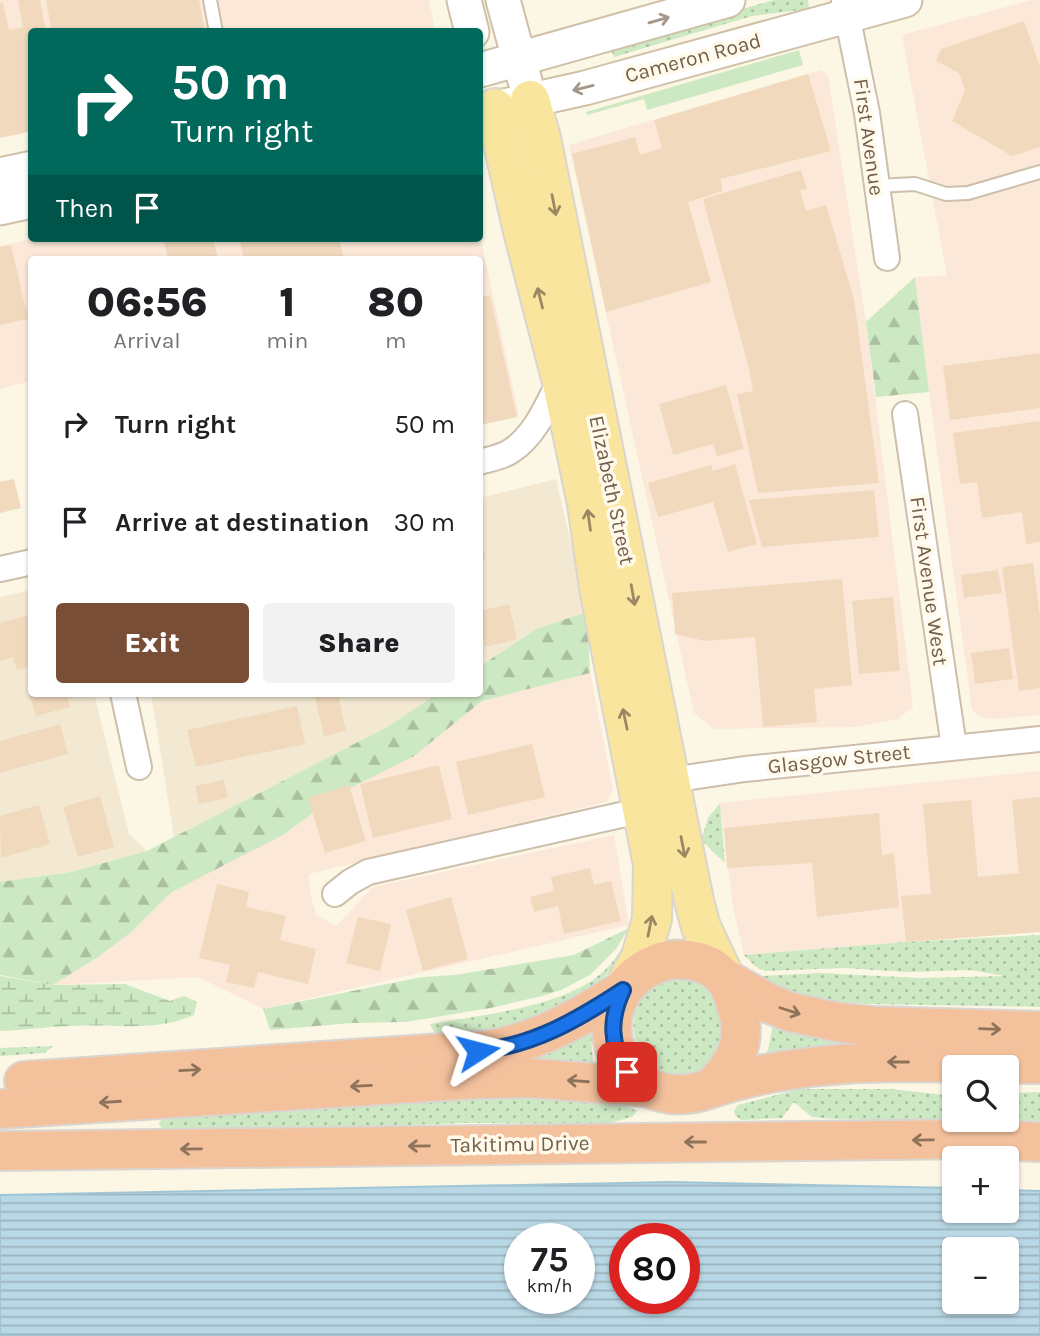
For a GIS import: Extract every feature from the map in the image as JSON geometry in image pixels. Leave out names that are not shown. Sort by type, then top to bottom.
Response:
[{"type":"highway","points":[[0,1082],[487,1050],[515,1045],[546,1034],[587,1014],[649,967],[667,960],[692,961],[712,967],[727,980],[768,1003],[790,1012],[837,1022],[872,1026],[1040,1031]]},
{"type":"highway","points":[[711,1088],[729,1070],[737,1054],[741,1035],[740,1016],[727,980]]},
{"type":"highway","points":[[625,986],[612,1021],[615,1047],[627,1072],[646,1087]]},
{"type":"highway","points":[[0,1108],[530,1078],[646,1087],[685,1095],[756,1075],[819,1065],[874,1062],[1040,1064]]},
{"type":"highway","name":"Takitimu Drive","points":[[0,1151],[975,1139],[1040,1142]]},
{"type":"main road","points":[[464,0],[471,28]]},
{"type":"main road","name":"Elizabeth Street","points":[[501,107],[518,59],[503,0]]},
{"type":"main road","points":[[483,64],[518,59],[728,0]]},
{"type":"main road","name":"Cameron Road","points":[[501,107],[586,88],[846,9],[905,0]]},
{"type":"main road","name":"Elizabeth Street","points":[[483,68],[501,107],[587,504],[599,588],[651,792],[707,941],[727,980]]},
{"type":"main road","name":"Elizabeth Street","points":[[501,107],[541,138],[651,792],[652,919],[642,957],[625,986]]},
{"type":"main road","points":[[0,175],[28,169]]},
{"type":"main road","points":[[0,208],[28,202]]},
{"type":"street","name":"First Avenue","points":[[846,9],[867,113],[887,258]]},
{"type":"street","points":[[483,461],[510,452],[521,442],[542,415],[561,378]]},
{"type":"street","name":"First Avenue West","points":[[905,414],[954,747]]},
{"type":"street","points":[[0,569],[28,563]]},
{"type":"street","points":[[124,697],[139,767]]},
{"type":"street","name":"Glasgow Street","points":[[651,792],[745,769],[1040,740]]},
{"type":"street","points":[[335,894],[368,872],[651,792]]},
{"type":"lane","points":[[210,0],[215,28]]},
{"type":"lane","points":[[877,186],[915,184],[946,194],[968,193],[1040,172]]},
{"type":"shaded area","points":[[0,0],[429,0],[434,28],[28,28],[28,45],[0,137]]},
{"type":"shaded area","points":[[1040,0],[1040,715],[993,719],[981,718],[972,710],[929,392],[915,277],[947,276],[902,35]]},
{"type":"shaded area","points":[[821,70],[828,75],[866,322],[913,707],[898,719],[856,727],[714,729],[694,713],[569,145]]},
{"type":"shaded area","points":[[28,240],[28,242],[482,242],[519,416],[483,423],[483,256],[28,256],[28,382],[0,389],[0,246]]},
{"type":"shaded area","points":[[556,479],[587,612],[536,629],[483,664],[483,497]]},
{"type":"shaded area","points":[[28,591],[28,697],[95,697],[129,834],[147,851],[71,872],[0,882],[0,597]]},
{"type":"shaded area","points":[[590,673],[613,790],[606,802],[309,874],[311,896],[316,914],[336,926],[373,887],[614,835],[629,925],[263,1009],[198,977],[53,985],[130,933],[172,892],[283,835],[339,794],[414,756],[482,701]]},
{"type":"shaded area","points":[[152,697],[432,697],[389,726],[174,837]]},
{"type":"shaded area","points":[[1040,771],[1040,931],[744,955],[733,907],[720,803]]},
{"type":"green space","points":[[774,0],[808,0],[809,9],[752,16],[614,57],[610,47]]},
{"type":"green space","points":[[799,50],[803,65],[647,110],[644,99],[587,115],[586,112]]},
{"type":"green space","points":[[915,277],[929,392],[876,397],[866,322]]},
{"type":"green space","points":[[587,612],[590,673],[482,701],[414,756],[339,794],[283,835],[172,892],[130,933],[53,985],[0,975],[0,882],[71,872],[147,851],[389,726],[432,697],[483,697],[483,664],[536,629]]},
{"type":"green space","points":[[720,803],[725,863],[701,840],[708,818]]},
{"type":"green space","points":[[629,928],[616,949],[590,975],[561,990],[490,1008],[406,1022],[352,1023],[270,1030],[263,1009],[422,977],[455,975],[574,955]]},
{"type":"green space","points":[[1040,935],[1040,1007],[870,1004],[815,1000],[794,995],[764,981],[762,976],[820,973],[920,978],[1005,976],[970,970],[908,972],[844,968],[765,971],[756,967],[744,955],[904,942]]},
{"type":"green space","points":[[627,940],[621,959],[596,986],[519,1029],[439,1035],[430,1024],[522,1008],[568,993],[604,971]]},
{"type":"green space","points":[[0,976],[53,985],[125,984],[170,1001],[184,996],[197,1002],[194,1015],[164,1024],[87,1025],[0,1031]]},
{"type":"green space","points":[[685,977],[714,991],[730,1020],[717,1056],[709,1066],[695,1073],[670,1074],[653,1066],[641,1052],[634,1034],[634,1016],[642,998],[659,984]]},
{"type":"green space","points":[[773,1025],[871,1043],[763,1057],[768,1050]]},
{"type":"green space","points":[[591,1033],[593,1065],[522,1060]]},
{"type":"green space","points":[[53,1046],[45,1053],[0,1056],[0,1048]]},
{"type":"green space","points":[[799,1089],[891,1089],[942,1095],[942,1122],[812,1117],[794,1102],[782,1118],[741,1120],[734,1111],[738,1105]]},
{"type":"green space","points":[[1040,1092],[1040,1124],[1019,1123],[1019,1093]]},
{"type":"green space","points":[[504,1093],[616,1101],[637,1111],[632,1117],[606,1124],[464,1123],[278,1130],[162,1129],[159,1124],[162,1117]]},
{"type":"water","points":[[671,1182],[942,1188],[942,1223],[1019,1223],[1019,1190],[1040,1191],[1040,1336],[0,1336],[0,1195]]},
{"type":"building","points":[[18,0],[40,0],[45,28],[28,28],[28,132],[0,138],[0,3],[3,3],[9,30],[23,27]]},
{"type":"building","points":[[46,0],[199,0],[204,28],[51,28]]},
{"type":"building","points":[[1024,21],[1040,66],[1040,147],[1012,156],[952,121],[965,90],[959,73],[936,61],[941,49]]},
{"type":"building","points":[[808,74],[831,151],[720,179],[723,191],[688,202],[711,282],[606,312],[572,154],[635,137],[640,155],[662,148],[654,120]]},
{"type":"building","points":[[801,170],[807,189],[800,190],[806,211],[826,205],[854,299],[879,483],[758,493],[737,394],[753,391],[749,369],[703,199]]},
{"type":"building","points":[[164,242],[214,242],[217,256],[167,256]]},
{"type":"building","points":[[240,242],[340,242],[343,256],[243,256]]},
{"type":"building","points":[[11,245],[28,319],[0,325],[0,247]]},
{"type":"building","points":[[490,295],[517,417],[483,424],[483,296]]},
{"type":"building","points":[[1040,353],[1040,408],[950,420],[943,366]]},
{"type":"building","points":[[726,385],[744,449],[717,456],[713,444],[673,455],[659,404]]},
{"type":"building","points":[[1040,421],[1040,542],[1026,544],[1022,512],[982,518],[977,482],[960,484],[953,433]]},
{"type":"building","points":[[735,464],[757,544],[728,552],[713,502],[658,517],[648,483],[711,465],[713,471]]},
{"type":"building","points":[[14,479],[21,508],[0,513],[0,482]]},
{"type":"building","points":[[874,490],[879,537],[762,547],[749,500]]},
{"type":"building","points":[[1033,563],[1040,616],[1040,688],[1019,691],[1002,567]]},
{"type":"building","points":[[998,570],[1002,593],[964,598],[961,575]]},
{"type":"building","points":[[842,579],[852,685],[814,689],[817,722],[763,727],[755,637],[705,641],[675,634],[672,593]]},
{"type":"building","points":[[893,597],[900,671],[859,674],[852,601]]},
{"type":"building","points":[[509,604],[517,639],[485,647],[483,610]]},
{"type":"building","points":[[28,615],[28,667],[17,670],[13,657],[0,661],[0,623]]},
{"type":"building","points":[[1009,648],[1013,679],[975,684],[971,653]]},
{"type":"building","points":[[30,697],[67,697],[70,707],[36,716]]},
{"type":"building","points":[[315,697],[339,697],[346,731],[324,736]]},
{"type":"building","points":[[297,706],[305,744],[196,767],[187,730]]},
{"type":"building","points":[[60,724],[68,754],[0,773],[0,741]]},
{"type":"building","points":[[532,744],[545,797],[468,815],[456,762]]},
{"type":"building","points":[[439,765],[452,819],[373,838],[360,784]]},
{"type":"building","points":[[224,780],[228,798],[199,804],[195,786]]},
{"type":"building","points":[[349,785],[366,841],[325,853],[308,798]]},
{"type":"building","points":[[100,796],[114,847],[78,857],[63,807]]},
{"type":"building","points":[[1040,797],[1040,932],[906,942],[901,896],[931,894],[923,804],[971,800],[978,877],[1019,873],[1012,800]]},
{"type":"building","points":[[39,805],[50,844],[1,858],[0,816]]},
{"type":"building","points":[[879,813],[882,855],[894,853],[899,907],[817,917],[812,863],[727,868],[724,828]]},
{"type":"building","points":[[590,868],[594,885],[611,881],[621,921],[564,934],[558,906],[534,912],[530,897],[554,891],[551,877]]},
{"type":"building","points":[[217,884],[249,892],[246,907],[286,916],[280,940],[316,949],[308,984],[258,972],[254,988],[226,982],[230,965],[199,958]]},
{"type":"building","points":[[451,897],[468,959],[423,971],[406,910]]},
{"type":"building","points":[[358,917],[391,924],[380,971],[346,963]]},
{"type":"route","points":[[478,1051],[515,1045],[563,1027],[623,990],[612,1021],[612,1035],[627,1072]]}]
